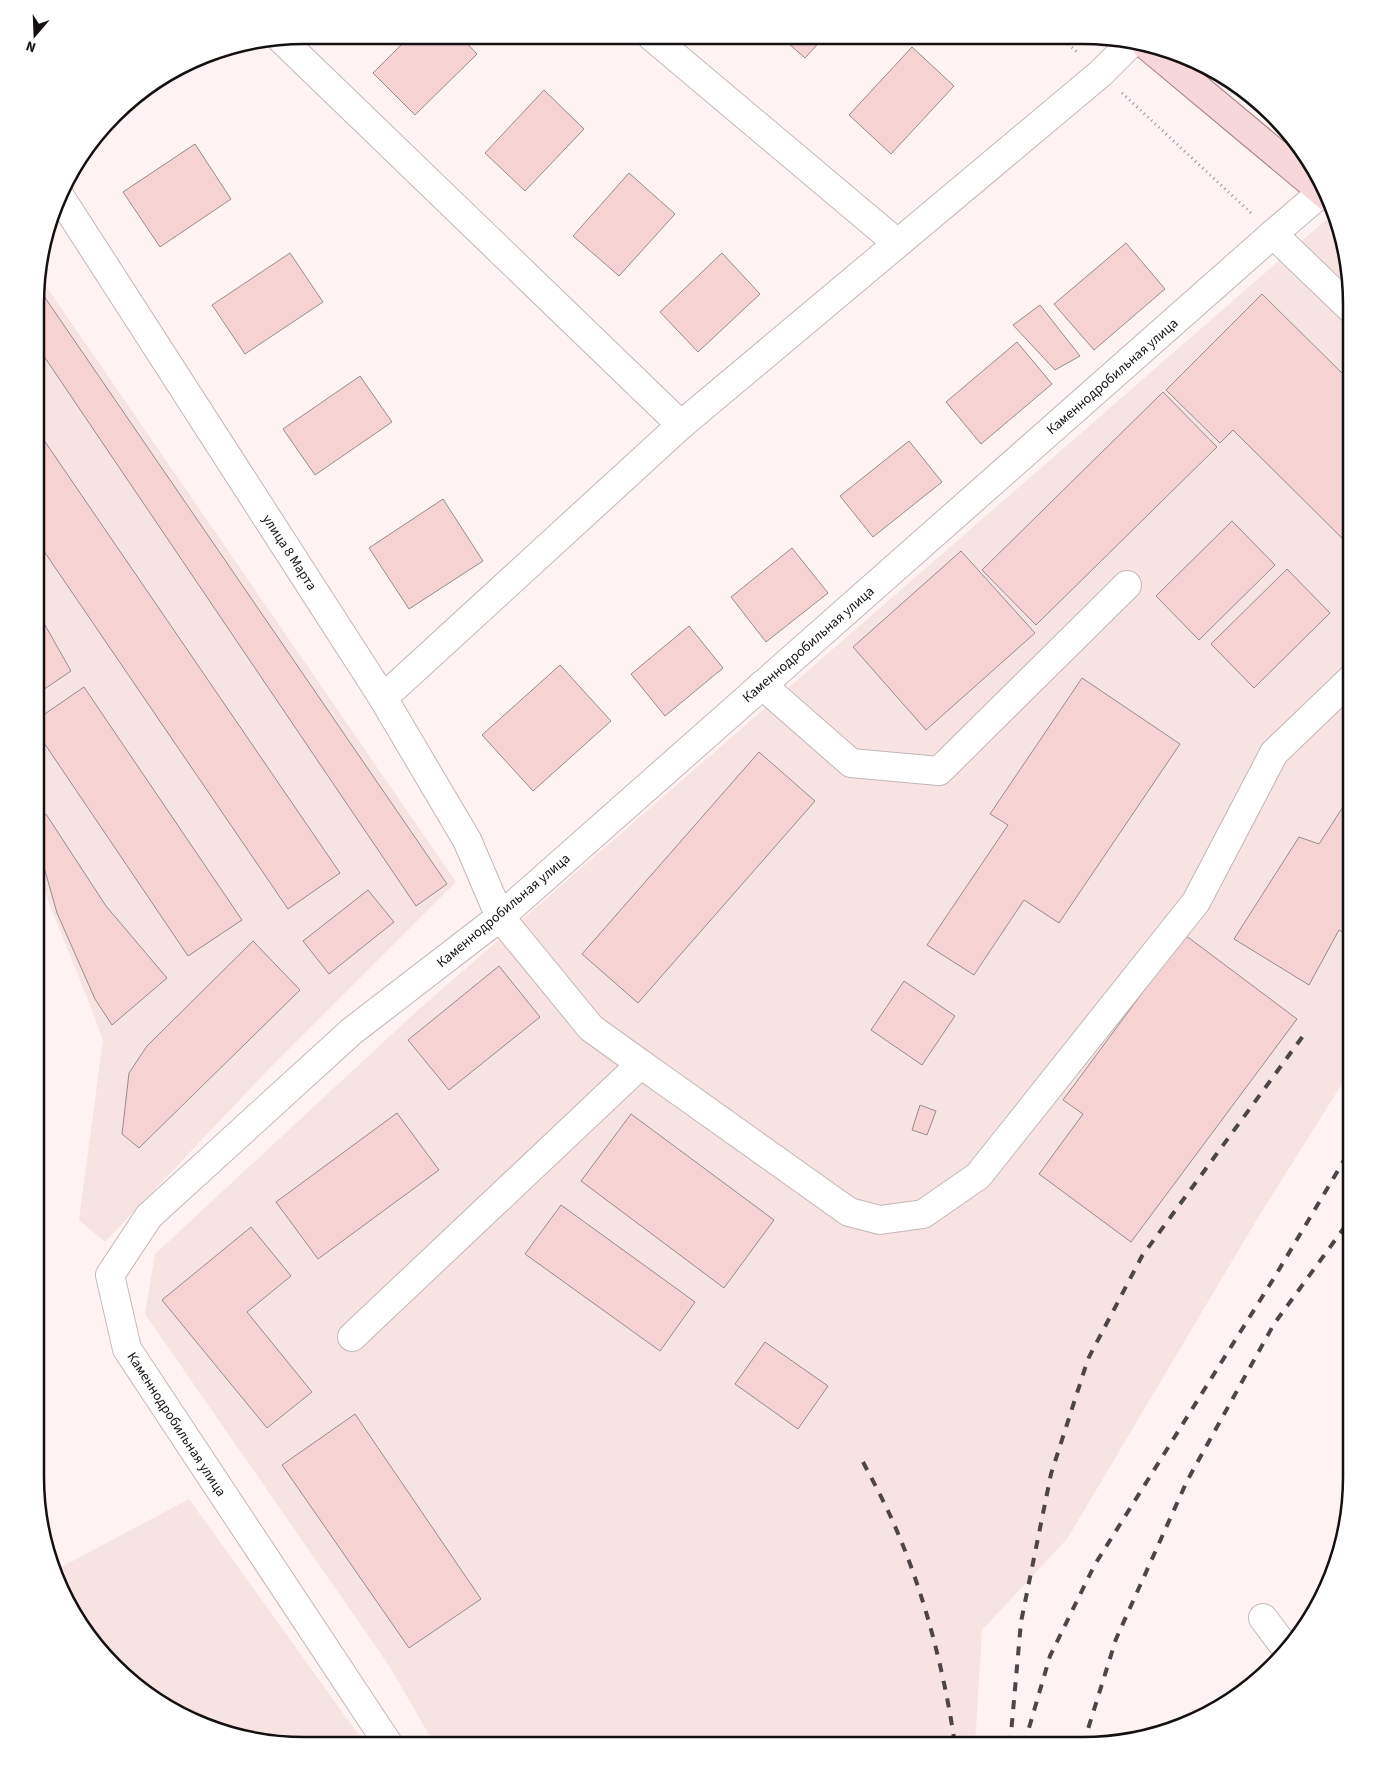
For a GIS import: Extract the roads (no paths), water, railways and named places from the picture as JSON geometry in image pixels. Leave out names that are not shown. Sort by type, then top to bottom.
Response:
[{"type":"main road","points":[[1158,55],[1314,185]]},
{"type":"street","points":[[286,44],[681,425]]},
{"type":"street","points":[[660,44],[896,243]]},
{"type":"street","points":[[383,698],[681,425],[1101,73],[1126,48]]},
{"type":"street","name":"Каменнодробильная улица","points":[[384,1737],[127,1349],[110,1276],[149,1216],[352,1031],[500,917],[1273,234],[1320,198]]},
{"type":"street","name":"улица 8 Марта","points":[[64,203],[383,698],[467,840],[500,917],[591,1028],[849,1212],[880,1220],[923,1214],[978,1176],[1196,902],[1274,753],[1343,687]]},
{"type":"street","points":[[1273,234],[1343,301]]},
{"type":"street","points":[[762,685],[851,763],[939,771],[1127,584]]},
{"type":"street","points":[[352,1337],[642,1064]]},
{"type":"street","points":[[1263,1618],[1283,1644]]},
{"type":"railway","points":[[1011,1737],[1021,1622],[1051,1474],[1088,1359],[1142,1256],[1303,1036]]},
{"type":"railway","points":[[1026,1737],[1050,1656],[1094,1566],[1274,1278],[1343,1162]]},
{"type":"railway","points":[[1085,1737],[1116,1639],[1187,1481],[1274,1324],[1343,1229]]},
{"type":"railway","points":[[863,1462],[886,1507],[912,1568],[938,1656],[954,1737]]}]
